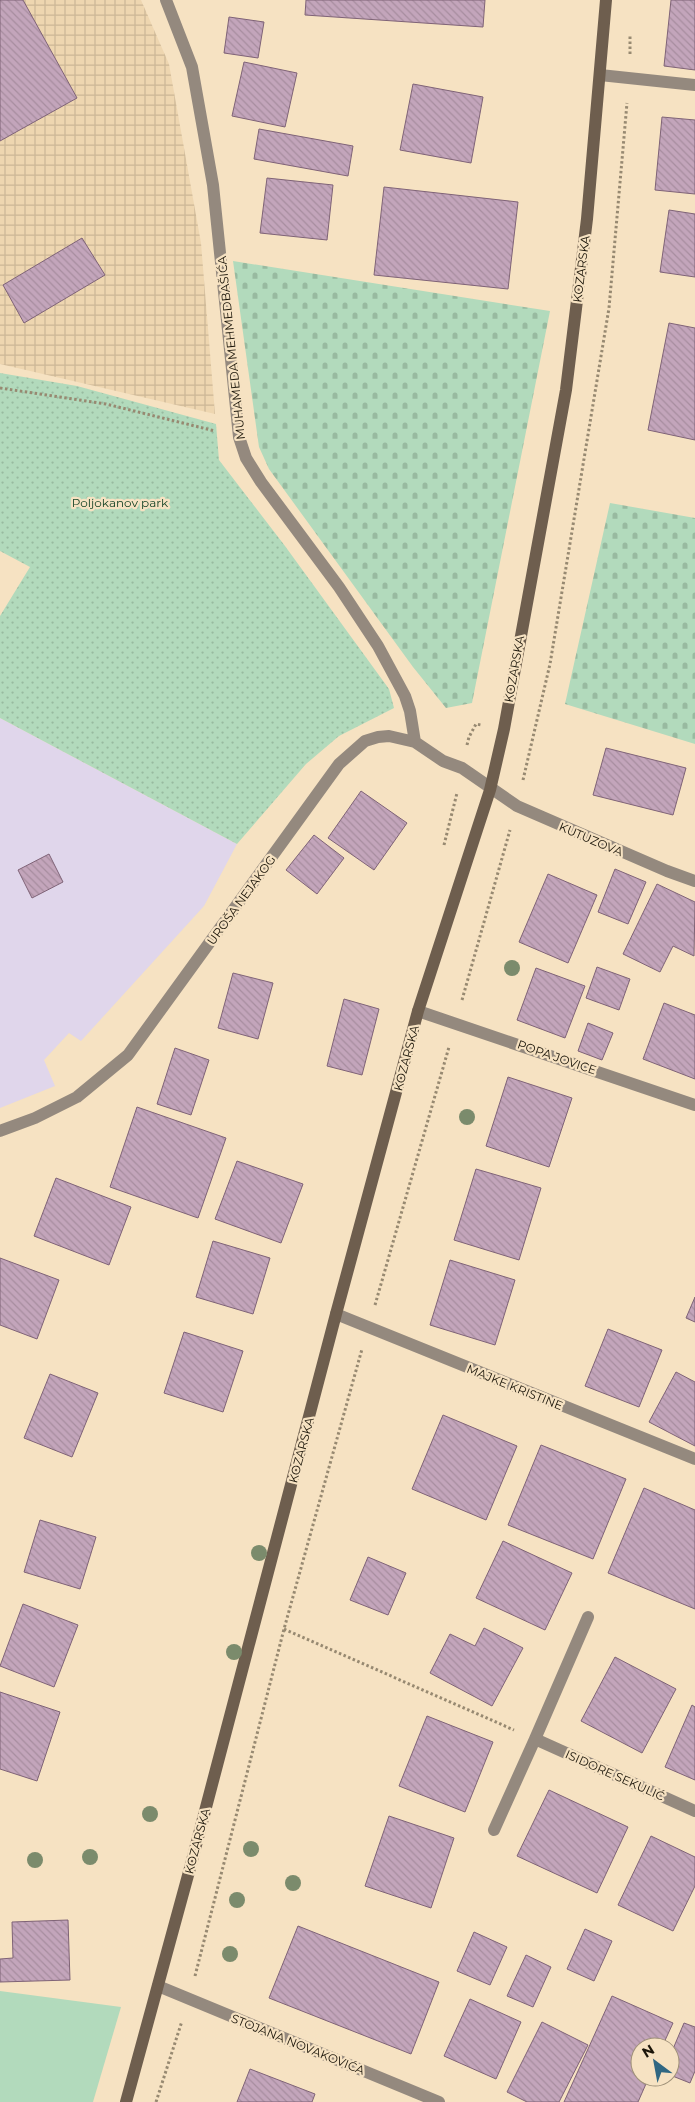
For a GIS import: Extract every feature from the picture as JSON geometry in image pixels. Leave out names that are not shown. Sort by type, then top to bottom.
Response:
[{"type":"main road","name":"KOZARSKA","points":[[126,2102],[418,1011],[490,790],[504,730],[566,390],[587,219],[606,0]]},
{"type":"street","name":"MUHAMEDA MEHMEDBAŠIĆA","points":[[166,0],[192,67],[211,175],[239,437],[246,458],[260,482],[339,587],[378,646],[405,696],[410,711],[415,742]]},
{"type":"street","points":[[600,74],[695,85]]},
{"type":"street","name":"UROŠA NEJAKOG","points":[[0,1131],[35,1118],[77,1097],[128,1055],[339,764],[365,741],[389,736],[415,742],[443,760],[462,768],[490,790]]},
{"type":"street","name":"KUTUZOVA","points":[[490,790],[517,806],[667,871],[695,881]]},
{"type":"street","name":"POPA JOVICE","points":[[418,1011],[695,1105]]},
{"type":"street","name":"MAJKE KRISTINE","points":[[336,1314],[695,1459]]},
{"type":"street","points":[[494,1830],[588,1616]]},
{"type":"street","name":"ISIDORE SEKULIĆ","points":[[535,1739],[695,1812]]},
{"type":"street","name":"STOJANA NOVAKOVIĆA","points":[[158,1986],[439,2102]]},
{"type":"path","points":[[629,78],[630,29]]},
{"type":"path","points":[[0,388],[106,404],[239,437]]},
{"type":"path","points":[[156,2102],[189,1999],[284,1629],[517,806]]},
{"type":"path","points":[[284,1629],[535,1739]]},
{"type":"shaded area","points":[[0,0],[141,0],[169,64],[201,243],[215,414],[0,364]]},
{"type":"shaded area","points":[[0,718],[237,844],[204,906],[81,1041],[69,1033],[44,1060],[55,1086],[0,1108]]},
{"type":"green space","points":[[233,261],[550,311],[472,703],[446,708],[413,667],[269,469],[259,447]]},
{"type":"green space","name":"Poljokanov park","points":[[0,373],[77,386],[216,424],[219,460],[285,546],[389,689],[394,708],[339,736],[306,764],[237,844],[0,718],[0,616],[30,567],[0,551]]},
{"type":"green space","points":[[610,503],[695,518],[695,744],[565,704]]},
{"type":"green space","points":[[0,1991],[121,2007],[93,2102],[0,2102]]},
{"type":"building","points":[[0,0],[23,0],[77,98],[0,141]]},
{"type":"building","points":[[306,0],[485,0],[483,27],[305,15]]},
{"type":"building","points":[[671,0],[695,0],[695,70],[664,66]]},
{"type":"building","points":[[229,17],[264,22],[258,58],[224,53]]},
{"type":"building","points":[[244,62],[297,73],[285,127],[232,116]]},
{"type":"building","points":[[413,84],[483,97],[471,163],[400,150]]},
{"type":"building","points":[[662,117],[695,120],[695,194],[655,190]]},
{"type":"building","points":[[259,129],[353,146],[348,176],[254,159]]},
{"type":"building","points":[[267,178],[333,185],[327,240],[260,233]]},
{"type":"building","points":[[384,187],[518,202],[508,289],[374,275]]},
{"type":"building","points":[[669,210],[695,214],[695,277],[660,272]]},
{"type":"building","points":[[82,238],[105,275],[24,323],[3,285]]},
{"type":"building","points":[[669,323],[695,328],[695,440],[648,430]]},
{"type":"building","points":[[606,748],[686,768],[673,815],[593,795]]},
{"type":"building","points":[[361,791],[407,823],[374,870],[328,838]]},
{"type":"building","points":[[314,835],[344,858],[317,894],[286,870]]},
{"type":"building","points":[[49,854],[63,882],[32,898],[18,870]]},
{"type":"building","points":[[615,869],[646,882],[628,924],[598,912]]},
{"type":"building","points":[[548,874],[597,895],[568,963],[519,942]]},
{"type":"building","points":[[657,884],[695,902],[694,956],[673,946],[660,972],[623,954]]},
{"type":"building","points":[[597,967],[630,979],[619,1010],[586,998]]},
{"type":"building","points":[[536,968],[585,986],[565,1038],[517,1020]]},
{"type":"building","points":[[233,973],[273,983],[258,1039],[218,1028]]},
{"type":"building","points":[[344,999],[379,1009],[362,1075],[327,1066]]},
{"type":"building","points":[[664,1003],[695,1015],[695,1079],[643,1059]]},
{"type":"building","points":[[588,1023],[613,1033],[602,1060],[578,1051]]},
{"type":"building","points":[[175,1048],[209,1060],[191,1115],[157,1104]]},
{"type":"building","points":[[508,1077],[572,1098],[549,1167],[486,1146]]},
{"type":"building","points":[[137,1107],[226,1138],[198,1218],[110,1187]]},
{"type":"building","points":[[237,1161],[303,1184],[281,1243],[215,1219]]},
{"type":"building","points":[[476,1169],[541,1188],[519,1260],[454,1240]]},
{"type":"building","points":[[56,1178],[131,1207],[109,1265],[34,1236]]},
{"type":"building","points":[[213,1241],[270,1258],[253,1314],[196,1297]]},
{"type":"building","points":[[0,1258],[59,1280],[37,1339],[0,1325]]},
{"type":"building","points":[[450,1260],[515,1280],[495,1345],[430,1325]]},
{"type":"building","points":[[695,1297],[695,1322],[686,1318]]},
{"type":"building","points":[[608,1329],[662,1350],[639,1407],[585,1386]]},
{"type":"building","points":[[184,1332],[243,1351],[223,1412],[164,1393]]},
{"type":"building","points":[[676,1372],[695,1382],[695,1446],[649,1422]]},
{"type":"building","points":[[50,1374],[98,1393],[72,1457],[24,1438]]},
{"type":"building","points":[[443,1415],[517,1446],[486,1520],[412,1489]]},
{"type":"building","points":[[541,1445],[626,1479],[593,1559],[508,1525]]},
{"type":"building","points":[[644,1488],[695,1510],[695,1609],[608,1573]]},
{"type":"building","points":[[40,1520],[96,1537],[80,1589],[24,1572]]},
{"type":"building","points":[[503,1541],[572,1573],[545,1630],[476,1598]]},
{"type":"building","points":[[368,1557],[406,1573],[388,1615],[350,1600]]},
{"type":"building","points":[[23,1604],[78,1625],[54,1687],[0,1666]]},
{"type":"building","points":[[484,1628],[523,1648],[492,1706],[430,1673],[450,1634],[475,1646]]},
{"type":"building","points":[[615,1657],[676,1689],[642,1753],[581,1721]]},
{"type":"building","points":[[0,1692],[60,1712],[37,1781],[0,1769]]},
{"type":"building","points":[[692,1705],[695,1707],[695,1780],[665,1767]]},
{"type":"building","points":[[427,1716],[493,1742],[465,1812],[399,1786]]},
{"type":"building","points":[[549,1790],[628,1827],[597,1893],[517,1856]]},
{"type":"building","points":[[389,1816],[454,1838],[431,1908],[365,1886]]},
{"type":"building","points":[[651,1836],[695,1857],[695,1886],[673,1931],[618,1905]]},
{"type":"building","points":[[68,1920],[70,1980],[0,1982],[0,1959],[13,1958],[12,1922]]},
{"type":"building","points":[[298,1926],[439,1982],[411,2054],[269,1998]]},
{"type":"building","points":[[585,1929],[612,1941],[594,1981],[567,1969]]},
{"type":"building","points":[[474,1932],[507,1947],[490,1985],[457,1971]]},
{"type":"building","points":[[526,1955],[551,1967],[533,2007],[507,1996]]},
{"type":"building","points":[[612,1996],[673,2023],[667,2037],[630,2037],[630,2087],[645,2087],[638,2102],[564,2102]]},
{"type":"building","points":[[470,1999],[521,2022],[496,2079],[444,2056]]},
{"type":"building","points":[[542,2022],[588,2045],[559,2102],[527,2102],[507,2092]]},
{"type":"building","points":[[684,2023],[695,2027],[695,2071],[690,2083],[680,2079],[680,2037],[678,2037]]},
{"type":"building","points":[[250,2069],[315,2094],[312,2102],[237,2102]]}]
